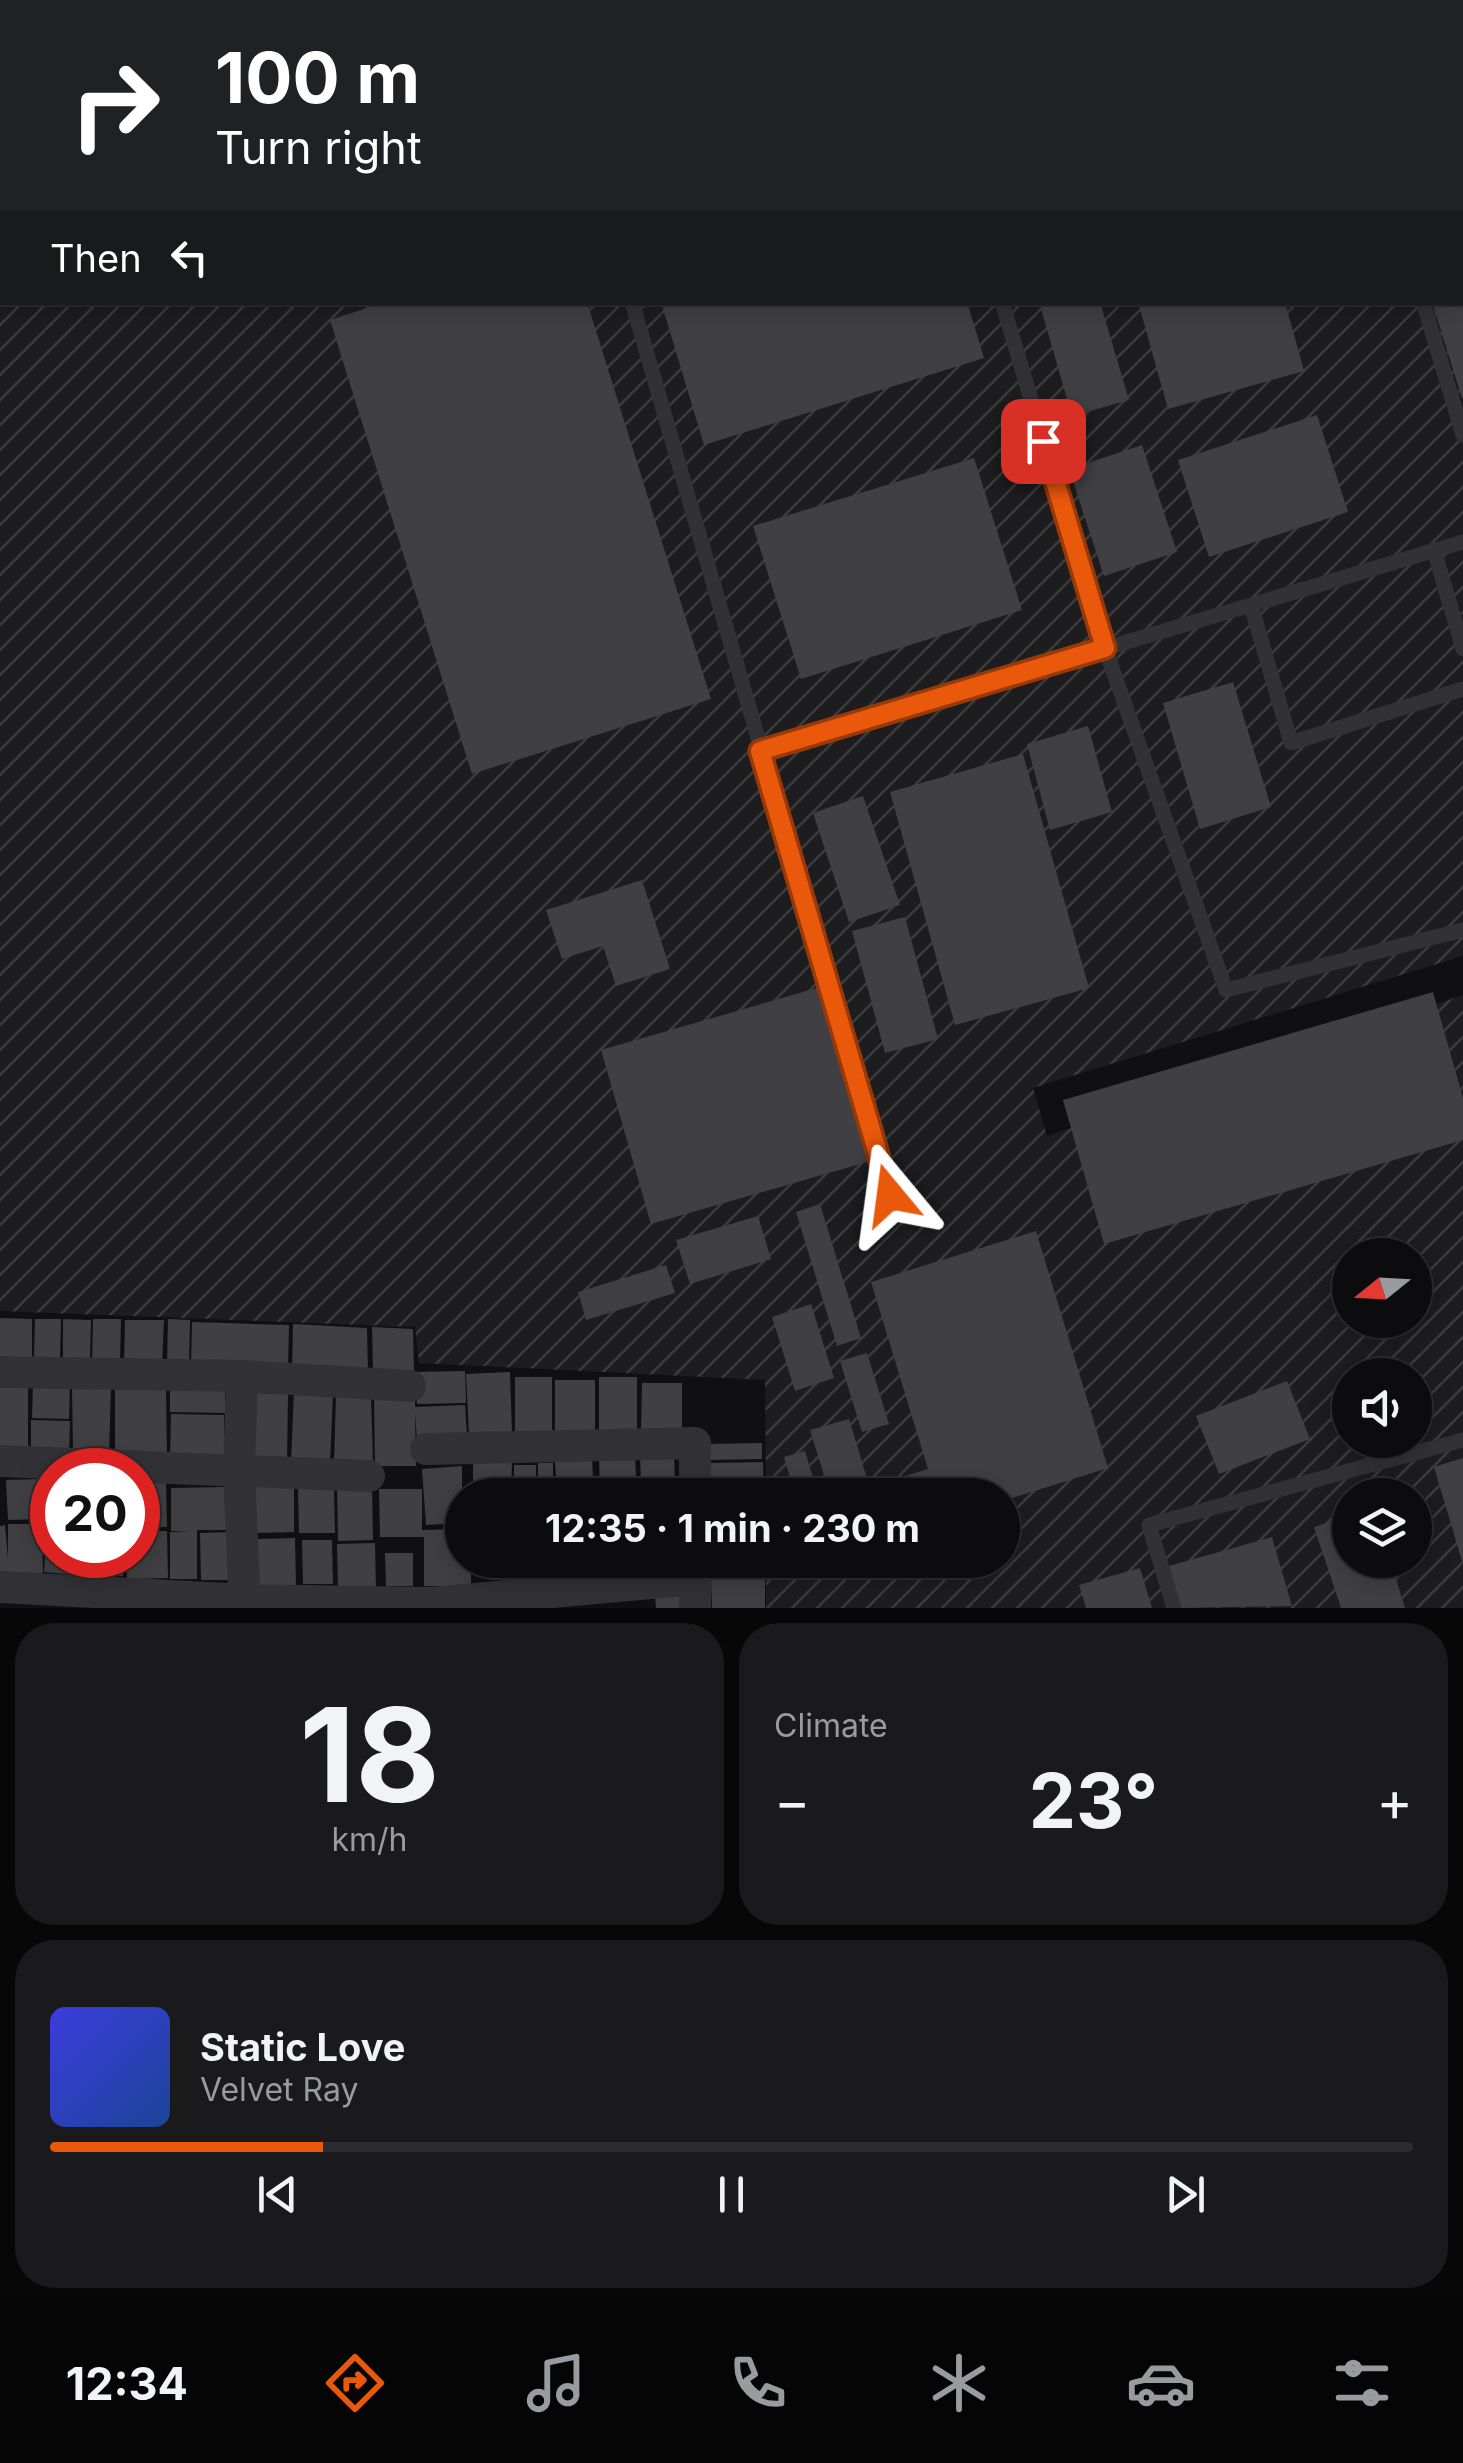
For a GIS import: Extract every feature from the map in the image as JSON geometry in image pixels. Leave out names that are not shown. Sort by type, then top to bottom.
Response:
[{"type":"street","points":[[0,1372],[242,1376],[410,1386]]},
{"type":"street","points":[[242,1376],[239,1471],[245,1604]]},
{"type":"street","points":[[426,1449],[695,1443],[695,1478]]},
{"type":"street","points":[[0,1461],[369,1476]]},
{"type":"street","points":[[0,1586],[245,1604],[431,1603],[695,1582]]},
{"type":"lane","points":[[633,305],[890,1195]]},
{"type":"lane","points":[[1003,305],[1105,648],[1226,990],[1462,933]]},
{"type":"lane","points":[[1424,305],[1463,434]]},
{"type":"lane","points":[[760,751],[1463,542]]},
{"type":"lane","points":[[1434,550],[1463,649]]},
{"type":"lane","points":[[1251,605],[1291,742],[1463,688]]},
{"type":"lane","points":[[1174,1608],[1149,1525],[1463,1440]]},
{"type":"shaded area","points":[[0,305],[1463,305],[1463,956],[1033,1088],[1047,1136],[1463,995],[1463,1608],[766,1608],[766,1578],[1020,1578],[1020,1478],[766,1478],[765,1380],[419,1363],[415,1327],[0,1311]]},
{"type":"building","points":[[377,305],[588,305],[711,699],[472,774],[330,320]]},
{"type":"building","points":[[662,305],[968,305],[984,358],[704,445]]},
{"type":"building","points":[[1040,305],[1101,305],[1129,400],[1072,416]]},
{"type":"building","points":[[1139,305],[1286,305],[1304,371],[1168,409]]},
{"type":"building","points":[[1433,305],[1463,305],[1462,398]]},
{"type":"building","points":[[1317,415],[1348,512],[1209,557],[1178,460]]},
{"type":"building","points":[[1142,445],[1177,552],[1104,576],[1069,469]]},
{"type":"building","points":[[974,458],[1022,610],[801,679],[753,526]]},
{"type":"building","points":[[1233,682],[1271,807],[1200,829],[1163,703]]},
{"type":"building","points":[[1088,726],[1112,812],[1050,830],[1027,744]]},
{"type":"building","points":[[1023,754],[1089,988],[955,1025],[890,792]]},
{"type":"building","points":[[863,796],[900,905],[849,922],[813,813]]},
{"type":"building","points":[[642,880],[670,969],[616,986],[603,946],[562,959],[546,910]]},
{"type":"building","points":[[905,917],[938,1039],[885,1053],[852,931]]},
{"type":"building","points":[[824,986],[874,1160],[651,1224],[601,1050]]},
{"type":"building","points":[[1433,992],[1463,1098],[1463,1140],[1104,1244],[1063,1100]]},
{"type":"building","points":[[820,1204],[861,1338],[837,1346],[796,1212]]},
{"type":"building","points":[[758,1216],[771,1259],[690,1284],[676,1240]]},
{"type":"building","points":[[1036,1231],[1108,1468],[1020,1495],[1020,1478],[902,1478],[928,1469],[871,1282]]},
{"type":"building","points":[[666,1265],[675,1293],[586,1320],[578,1292]]},
{"type":"building","points":[[811,1304],[834,1378],[795,1391],[772,1317]]},
{"type":"building","points":[[0,1318],[32,1319],[32,1360],[0,1360]]},
{"type":"building","points":[[35,1319],[61,1319],[60,1359],[34,1359]]},
{"type":"building","points":[[63,1319],[91,1320],[90,1361],[63,1360]]},
{"type":"building","points":[[93,1319],[121,1319],[120,1363],[92,1362]]},
{"type":"building","points":[[168,1319],[190,1320],[189,1366],[167,1366]]},
{"type":"building","points":[[125,1320],[164,1320],[162,1365],[124,1364]]},
{"type":"building","points":[[192,1322],[289,1325],[288,1368],[191,1366]]},
{"type":"building","points":[[293,1324],[367,1328],[368,1373],[292,1370]]},
{"type":"building","points":[[372,1327],[413,1329],[414,1371],[373,1372]]},
{"type":"building","points":[[867,1353],[889,1424],[862,1432],[840,1361]]},
{"type":"building","points":[[465,1371],[466,1403],[417,1404],[415,1372]]},
{"type":"building","points":[[510,1372],[512,1434],[469,1435],[466,1374]]},
{"type":"building","points":[[515,1377],[552,1377],[552,1436],[515,1435]]},
{"type":"building","points":[[599,1377],[637,1377],[637,1434],[599,1434]]},
{"type":"building","points":[[555,1380],[595,1380],[595,1436],[555,1435]]},
{"type":"building","points":[[1287,1381],[1310,1439],[1219,1474],[1196,1416]]},
{"type":"building","points":[[0,1382],[28,1382],[28,1454],[0,1453]]},
{"type":"building","points":[[33,1383],[70,1384],[69,1419],[32,1418]]},
{"type":"building","points":[[642,1383],[682,1383],[682,1431],[641,1431]]},
{"type":"building","points":[[72,1386],[111,1387],[109,1448],[73,1448]]},
{"type":"building","points":[[115,1389],[166,1389],[167,1455],[160,1455],[160,1448],[115,1448]]},
{"type":"building","points":[[170,1390],[225,1391],[225,1413],[170,1412]]},
{"type":"building","points":[[294,1391],[333,1394],[330,1464],[291,1462]]},
{"type":"building","points":[[251,1393],[288,1394],[287,1464],[250,1463]]},
{"type":"building","points":[[415,1395],[415,1407],[465,1405],[467,1437],[417,1439],[415,1413],[416,1466],[375,1466],[374,1396]]},
{"type":"building","points":[[336,1396],[371,1396],[373,1462],[334,1463]]},
{"type":"building","points":[[171,1414],[224,1415],[224,1459],[170,1458]]},
{"type":"building","points":[[849,1419],[867,1478],[825,1478],[810,1430]]},
{"type":"building","points":[[31,1420],[70,1421],[69,1448],[31,1448]]},
{"type":"building","points":[[762,1443],[762,1459],[708,1460],[708,1444]]},
{"type":"building","points":[[805,1451],[813,1478],[790,1478],[784,1457]]},
{"type":"building","points":[[674,1454],[675,1478],[641,1478],[640,1455]]},
{"type":"building","points":[[635,1455],[636,1478],[600,1478],[599,1456]]},
{"type":"building","points":[[1463,1458],[1463,1561],[1462,1561],[1434,1467]]},
{"type":"building","points":[[592,1459],[593,1478],[556,1478],[555,1461]]},
{"type":"building","points":[[473,1461],[512,1462],[512,1478],[473,1478]]},
{"type":"building","points":[[763,1462],[763,1478],[708,1478],[708,1463]]},
{"type":"building","points":[[538,1463],[553,1463],[553,1478],[538,1478]]},
{"type":"building","points":[[514,1465],[536,1465],[536,1478],[514,1478]]},
{"type":"building","points":[[462,1466],[462,1478],[445,1478],[445,1524],[426,1525],[422,1469]]},
{"type":"building","points":[[30,1479],[30,1519],[8,1520],[6,1480]]},
{"type":"building","points":[[160,1481],[166,1481],[167,1527],[160,1527]]},
{"type":"building","points":[[372,1486],[373,1540],[338,1541],[337,1487]]},
{"type":"building","points":[[226,1487],[226,1530],[197,1530],[197,1579],[170,1579],[170,1532],[190,1532],[171,1531],[171,1488]]},
{"type":"building","points":[[255,1487],[294,1487],[294,1532],[256,1533]]},
{"type":"building","points":[[298,1489],[334,1489],[335,1533],[299,1533]]},
{"type":"building","points":[[379,1489],[422,1489],[422,1530],[445,1529],[445,1578],[471,1578],[471,1586],[424,1586],[424,1537],[380,1537]]},
{"type":"building","points":[[1332,1521],[1332,1578],[1396,1578],[1405,1608],[1341,1608],[1314,1527]]},
{"type":"building","points":[[8,1524],[30,1524],[30,1574],[0,1576],[0,1526],[5,1525],[8,1559]]},
{"type":"building","points":[[160,1531],[167,1531],[168,1578],[127,1579],[160,1578]]},
{"type":"building","points":[[232,1532],[232,1580],[201,1580],[200,1533]]},
{"type":"building","points":[[1272,1537],[1292,1606],[1181,1608],[1169,1566]]},
{"type":"building","points":[[295,1538],[296,1588],[258,1588],[258,1539]]},
{"type":"building","points":[[302,1540],[332,1540],[333,1584],[303,1584]]},
{"type":"building","points":[[375,1543],[376,1591],[338,1591],[337,1544]]},
{"type":"building","points":[[385,1553],[413,1553],[413,1586],[386,1586]]},
{"type":"building","points":[[1140,1568],[1152,1608],[1086,1608],[1079,1585]]},
{"type":"building","points":[[711,1578],[765,1578],[765,1608],[712,1608]]},
{"type":"building","points":[[682,1594],[684,1608],[656,1608],[655,1596]]},
{"type":"route","points":[[890,1195],[760,751],[1105,648],[1043,441]]}]
